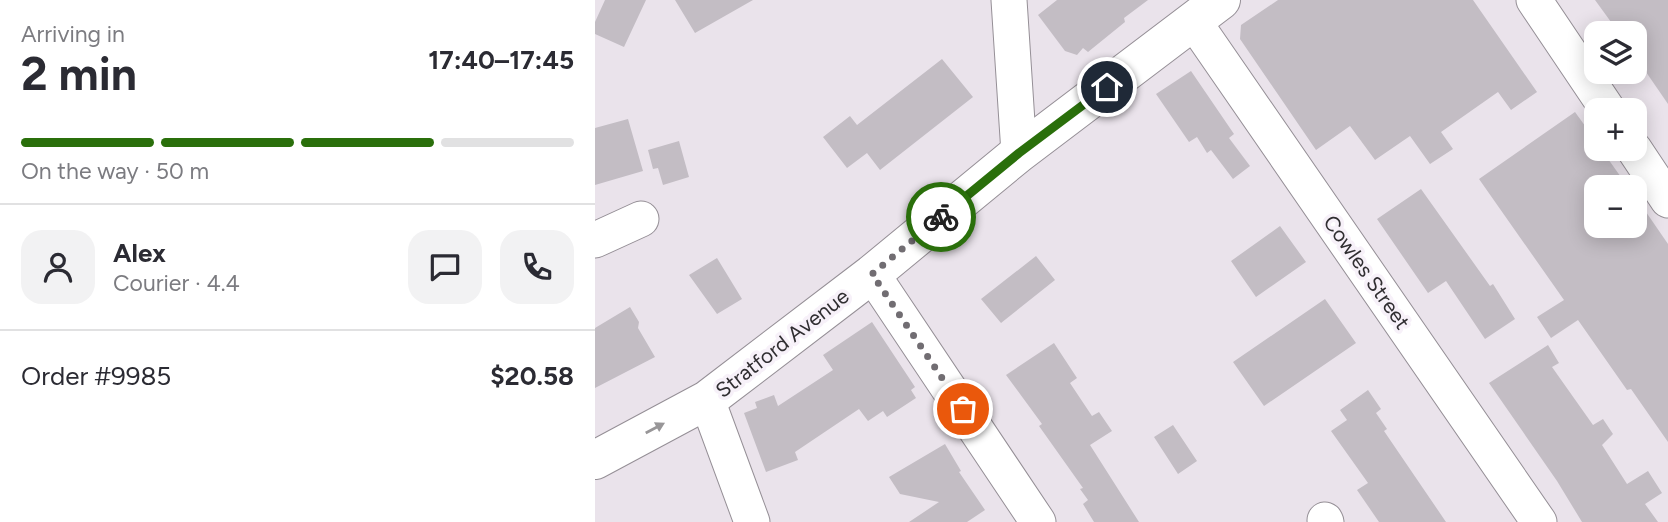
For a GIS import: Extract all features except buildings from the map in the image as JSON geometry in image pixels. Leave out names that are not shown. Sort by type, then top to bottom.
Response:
[{"type":"main road","name":"Stratford Avenue","points":[[595,460],[708,400],[872,274],[1019,153],[1208,11]]},
{"type":"street","points":[[1009,0],[1019,153]]},
{"type":"street","points":[[1534,0],[1600,98]]},
{"type":"street","name":"Cowles Street","points":[[1208,11],[1539,522]]},
{"type":"street","points":[[1642,161],[1668,200]]},
{"type":"street","points":[[595,240],[641,219]]},
{"type":"street","points":[[872,274],[1038,522]]},
{"type":"street","points":[[708,400],[752,522]]},
{"type":"way so far","points":[[941,217],[872,274],[963,409]]},
{"type":"route","points":[[941,217],[1019,153],[1107,87]]}]
